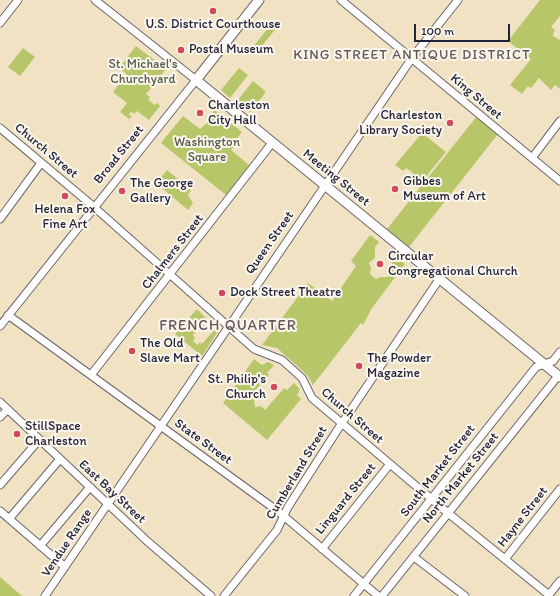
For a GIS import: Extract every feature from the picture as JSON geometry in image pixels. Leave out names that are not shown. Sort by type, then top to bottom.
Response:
[{"type":"main road","name":"Broad Street","points":[[196,80],[259,0]]},
{"type":"main road","name":"Meeting Street","points":[[196,80],[440,278],[559,377]]},
{"type":"street","points":[[0,23],[18,0]]},
{"type":"street","name":"Meeting Street","points":[[95,0],[196,80]]},
{"type":"street","name":"King Street","points":[[341,0],[560,181]]},
{"type":"street","name":"Queen Street","points":[[108,504],[412,58],[458,0]]},
{"type":"street","name":"Broad Street","points":[[0,326],[196,80]]},
{"type":"street","points":[[532,158],[560,122]]},
{"type":"street","name":"Church Street","points":[[0,128],[94,207],[170,276],[257,351],[275,356],[282,360],[302,378],[312,398],[548,595]]},
{"type":"street","name":"Chalmers Street","points":[[91,375],[170,276],[272,143]]},
{"type":"street","points":[[0,219],[41,163]]},
{"type":"street","name":"Cumberland Street","points":[[224,596],[277,530],[284,516],[342,423],[440,278]]},
{"type":"street","name":"State Street","points":[[8,315],[284,516],[378,596]]},
{"type":"street","name":"South Market Street","points":[[354,596],[536,367],[553,361],[560,352]]},
{"type":"street","name":"North Market Street","points":[[382,596],[559,377]]},
{"type":"street","name":"East Bay Street","points":[[0,402],[164,556],[211,596]]},
{"type":"street","points":[[0,417],[7,410]]},
{"type":"street","points":[[0,485],[39,440]]},
{"type":"street","points":[[9,519],[60,459]]},
{"type":"street","name":"Linguard Street","points":[[322,549],[390,464]]},
{"type":"street","points":[[40,546],[90,487]]},
{"type":"street","name":"Hayne Street","points":[[505,559],[560,489]]},
{"type":"street","name":"Vendue Range","points":[[45,596],[108,504]]},
{"type":"street","points":[[0,511],[65,567]]},
{"type":"street","points":[[414,556],[465,596]]},
{"type":"street","points":[[548,595],[560,581]]},
{"type":"green space","points":[[540,0],[560,0],[560,16],[551,27],[556,31],[554,31],[553,36],[560,40],[560,89],[555,85],[551,90],[539,78],[531,88],[528,86],[522,94],[510,85],[531,59],[508,41]]},
{"type":"green space","points":[[273,22],[278,26],[257,52],[252,48]]},
{"type":"green space","name":"St. Michael's Churchyard","points":[[136,46],[166,69],[146,94],[150,97],[148,100],[155,105],[157,103],[160,106],[149,120],[137,111],[134,114],[131,111],[129,115],[132,116],[129,119],[120,112],[127,103],[113,92],[127,74],[119,68]]},
{"type":"green space","points":[[23,48],[35,57],[20,76],[8,67]]},
{"type":"green space","points":[[239,68],[248,75],[230,98],[221,90]]},
{"type":"green space","points":[[253,81],[266,92],[250,112],[237,101]]},
{"type":"green space","name":"Washington Square","points":[[214,110],[242,132],[232,145],[234,147],[231,150],[249,165],[226,195],[161,143],[183,116],[200,129],[209,121]]},
{"type":"green space","points":[[477,116],[498,134],[409,247],[387,229]]},
{"type":"green space","points":[[422,133],[446,152],[420,184],[410,177],[413,173],[406,168],[403,171],[395,165]]},
{"type":"green space","points":[[167,170],[191,190],[188,195],[193,203],[188,210],[156,183]]},
{"type":"green space","points":[[370,235],[379,242],[375,247],[375,258],[369,263],[371,268],[370,274],[376,279],[388,277],[391,272],[389,267],[397,257],[405,264],[372,308],[363,325],[361,323],[313,385],[307,375],[277,348],[262,345],[308,283],[332,301],[356,266],[351,261]]},
{"type":"green space","points":[[197,309],[207,319],[193,335],[195,338],[193,341],[197,345],[200,342],[202,344],[216,328],[219,330],[202,356],[175,334]]},
{"type":"green space","points":[[254,359],[262,365],[268,362],[274,365],[267,373],[269,375],[250,396],[254,400],[255,407],[261,406],[265,410],[284,388],[287,390],[294,383],[300,389],[297,395],[301,399],[267,440],[223,403]]},
{"type":"green space","points":[[0,577],[22,596],[0,596]]},
{"type":"place","name":"U.S. District Courthouse","points":[[213,11]]},
{"type":"place","name":"Postal Museum","points":[[181,50]]},
{"type":"place","name":"Charleston City Hall","points":[[200,113]]},
{"type":"place","name":"Charleston Library Society","points":[[450,123]]},
{"type":"place","name":"Gibbes Museum of Art","points":[[395,189]]},
{"type":"place","name":"The George Gallery","points":[[122,191]]},
{"type":"place","name":"Helena Fox Fine Art","points":[[65,196]]},
{"type":"place","name":"Circular Congregational Church","points":[[380,264]]},
{"type":"place","name":"Dock Street Theatre","points":[[222,293]]},
{"type":"place","name":"The Old Slave Mart","points":[[132,351]]},
{"type":"place","name":"The Powder Magazine","points":[[359,366]]},
{"type":"place","name":"St. Philip's Church","points":[[274,387]]},
{"type":"place","name":"StillSpace Charleston","points":[[17,434]]},
{"type":"district","name":"KING STREET ANTIQUE DISTRICT","points":[[412,55]]},
{"type":"district","name":"FRENCH QUARTER","points":[[228,326]]}]
